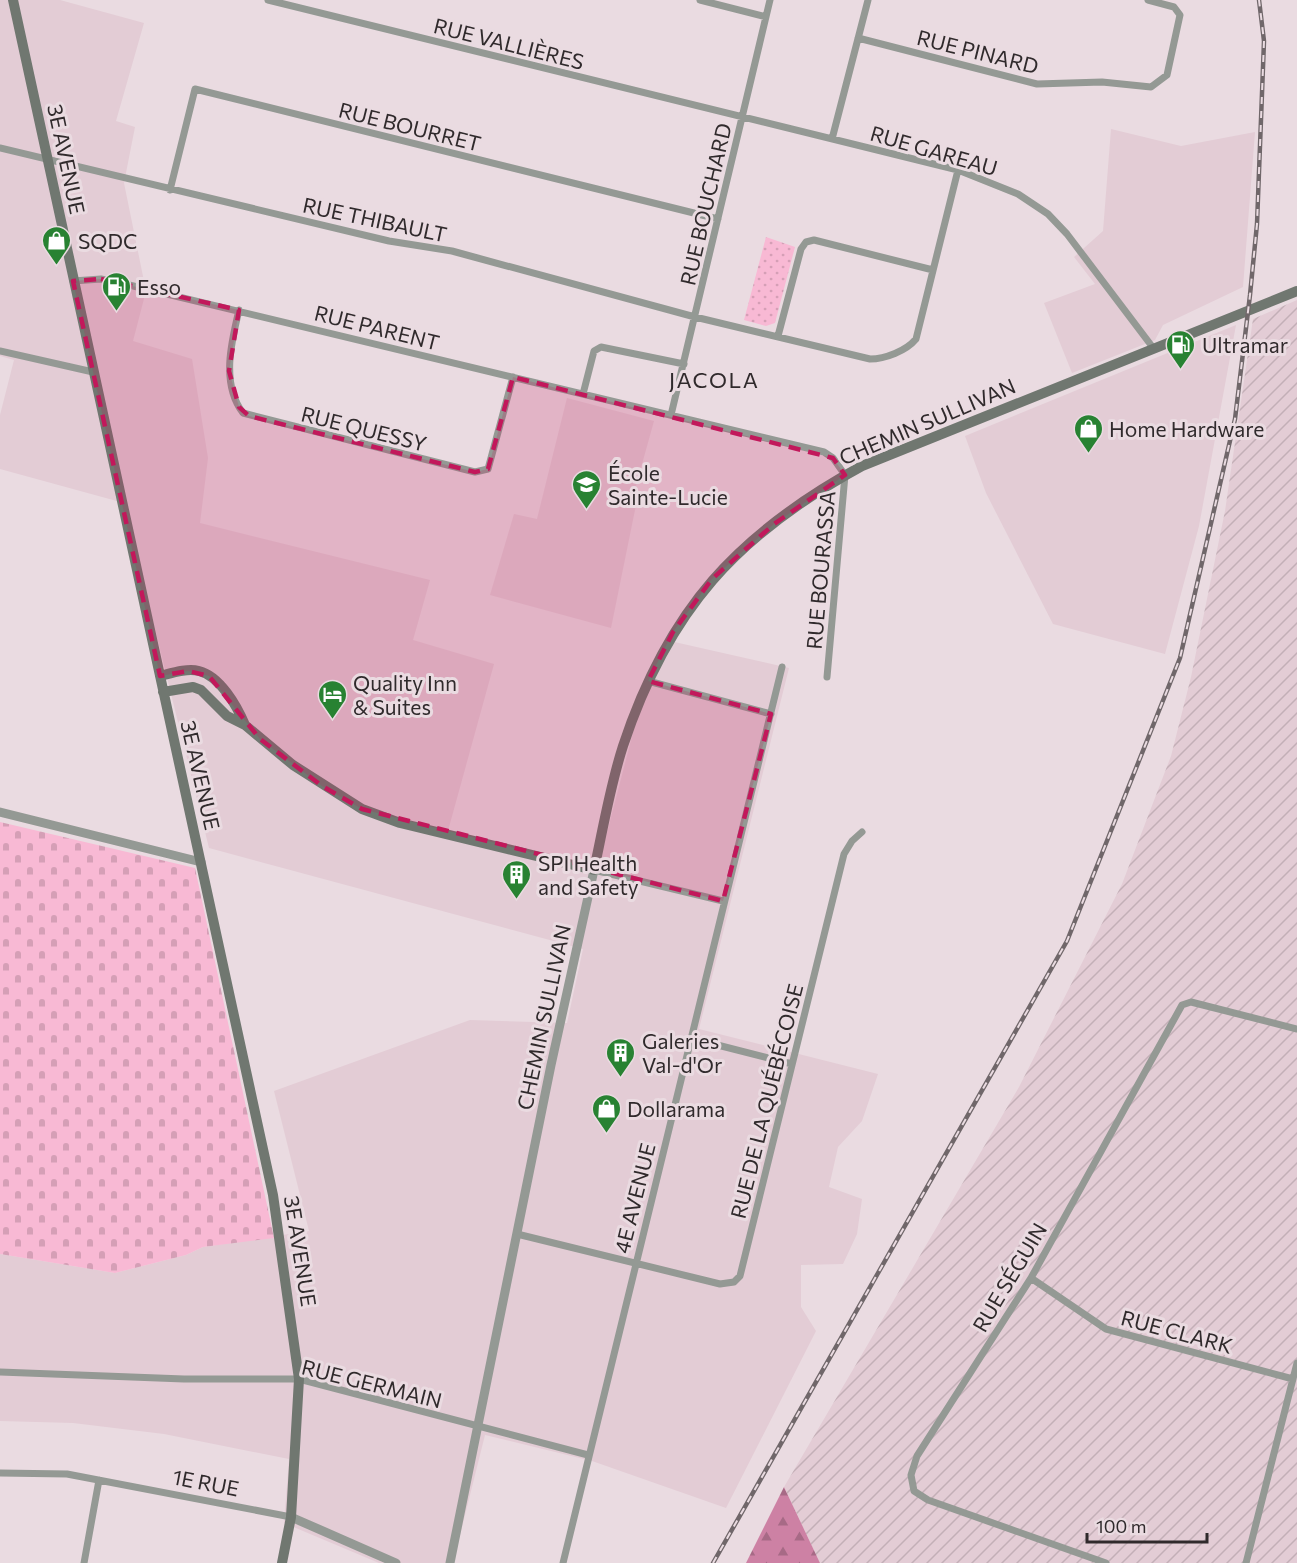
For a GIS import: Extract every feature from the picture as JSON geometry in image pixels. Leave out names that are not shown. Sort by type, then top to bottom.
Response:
[{"type":"main road","name":"3E AVENUE","points":[[13,0],[273,1195],[300,1379],[291,1517],[282,1563]]},
{"type":"main road","name":"CHEMIN SULLIVAN","points":[[594,870],[623,748],[648,681],[673,632],[712,579],[745,546],[845,476],[1297,291]]},
{"type":"main road","points":[[160,676],[198,671],[209,676],[237,707],[245,725]]},
{"type":"main road","points":[[163,692],[193,687],[206,695],[227,716],[245,725],[322,786],[362,809],[400,823],[594,870]]},
{"type":"street","name":"RUE VALLIÈRES","points":[[268,0],[742,117]]},
{"type":"street","points":[[700,0],[766,16]]},
{"type":"street","name":"RUE BOUCHARD","points":[[671,415],[770,0]]},
{"type":"street","points":[[832,139],[868,0]]},
{"type":"street","name":"RUE PINARD","points":[[858,38],[1037,84],[1102,82],[1151,87],[1167,75],[1180,15],[1174,7],[1148,0]]},
{"type":"street","name":"RUE BOURRET","points":[[170,190],[195,89],[718,219]]},
{"type":"street","name":"RUE GAREAU","points":[[742,117],[958,170],[1018,194],[1048,214],[1067,234],[1154,349]]},
{"type":"street","name":"RUE THIBAULT","points":[[0,148],[389,241],[452,251],[695,316],[870,359],[880,359],[911,345],[916,339],[958,170]]},
{"type":"street","points":[[778,336],[801,249],[806,242],[814,240],[933,270]]},
{"type":"street","name":"RUE PARENT","points":[[73,281],[101,279],[239,310],[671,415]]},
{"type":"street","name":"RUE QUESSY","points":[[239,310],[229,357],[229,371],[239,407],[243,413],[475,472],[488,469],[513,377]]},
{"type":"street","points":[[582,394],[594,351],[601,347],[684,364]]},
{"type":"street","points":[[0,351],[93,372]]},
{"type":"street","name":"RUE BOURASSA","points":[[671,415],[825,452],[833,458],[845,476],[827,677]]},
{"type":"street","name":"4E AVENUE","points":[[563,1563],[634,1263],[782,667]]},
{"type":"street","points":[[648,681],[771,714]]},
{"type":"street","points":[[0,812],[201,862]]},
{"type":"street","name":"RUE DE LA QUÉBÉCOISE","points":[[634,1263],[720,1284],[734,1282],[740,1276],[844,854],[852,841],[862,832]]},
{"type":"street","points":[[594,870],[723,901]]},
{"type":"street","name":"CHEMIN SULLIVAN","points":[[450,1563],[594,870]]},
{"type":"street","name":"RUE SÉGUIN","points":[[1106,1563],[927,1500],[914,1491],[911,1475],[917,1456],[1030,1278],[1182,1005],[1191,1002],[1297,1029]]},
{"type":"street","points":[[690,1038],[792,1064]]},
{"type":"street","points":[[517,1234],[634,1263]]},
{"type":"street","name":"RUE CLARK","points":[[1030,1278],[1106,1329],[1293,1379]]},
{"type":"street","points":[[1246,1563],[1297,1363]]},
{"type":"street","name":"RUE GERMAIN","points":[[0,1372],[184,1379],[300,1379],[588,1455]]},
{"type":"street","name":"1E RUE","points":[[0,1473],[39,1472],[99,1480],[291,1517],[396,1563]]},
{"type":"street","points":[[84,1563],[99,1480]]},
{"type":"highlighted area","points":[[101,279],[239,310],[229,371],[239,407],[249,416],[475,472],[488,469],[513,377],[833,458],[845,475],[774,524],[712,579],[673,632],[648,681],[771,714],[723,901],[362,809],[322,786],[260,739],[209,676],[188,671],[160,676],[73,281]]},
{"type":"shaded area","points":[[0,0],[60,0],[144,23],[116,121],[135,127],[124,183],[146,291],[133,341],[192,359],[208,458],[200,523],[430,580],[413,640],[494,664],[446,838],[596,875],[643,694],[670,641],[789,668],[699,1029],[878,1074],[862,1121],[838,1147],[829,1187],[862,1199],[857,1234],[843,1264],[801,1265],[801,1307],[816,1331],[726,1508],[592,1461],[485,1435],[453,1563],[379,1563],[284,1523],[289,1459],[164,1434],[73,1423],[0,1421],[0,1254],[115,1273],[186,1255],[203,1247],[309,1231],[274,1091],[470,1020],[567,1023],[583,949],[209,848],[124,503],[0,469],[0,415],[14,360],[0,356]]},
{"type":"shaded area","points":[[1111,129],[1181,146],[1255,132],[1243,287],[1163,325],[1155,340],[1072,373],[1044,303],[1095,284],[1074,257],[1103,231]]},
{"type":"shaded area","points":[[1297,300],[1297,1563],[820,1563],[784,1487],[1019,1087],[1122,884],[1171,756],[1191,677],[1225,511],[1253,319]]},
{"type":"shaded area","points":[[1236,325],[1199,526],[1165,654],[1053,624],[986,493],[965,436]]},
{"type":"shaded area","name":"École Sainte-Lucie","points":[[567,398],[654,421],[632,500],[636,505],[611,628],[490,595],[514,514],[537,519]]},
{"type":"green space","points":[[766,237],[795,247],[775,323],[766,326],[744,320]]},
{"type":"green space","points":[[0,822],[195,868],[274,1238],[203,1247],[186,1255],[115,1273],[0,1254]]},
{"type":"green space","points":[[784,1487],[820,1563],[746,1563]]},
{"type":"railway","points":[[713,1563],[1067,941],[1180,658],[1235,419],[1250,295],[1257,224],[1264,41],[1259,0]]},
{"type":"place","name":"SQDC","points":[[57,266]]},
{"type":"place","name":"Esso","points":[[116,312]]},
{"type":"place","name":"Ultramar","points":[[1181,370]]},
{"type":"place","name":"Home Hardware","points":[[1088,454]]},
{"type":"place","name":"École Sainte-Lucie","points":[[587,510]]},
{"type":"place","name":"Quality Inn & Suites","points":[[332,720]]},
{"type":"place","name":"SPI Health and Safety","points":[[517,900]]},
{"type":"place","name":"Galeries Val-d'Or","points":[[621,1078]]},
{"type":"place","name":"Dollarama","points":[[606,1134]]},
{"type":"district","name":"JACOLA","points":[[714,379]]}]
